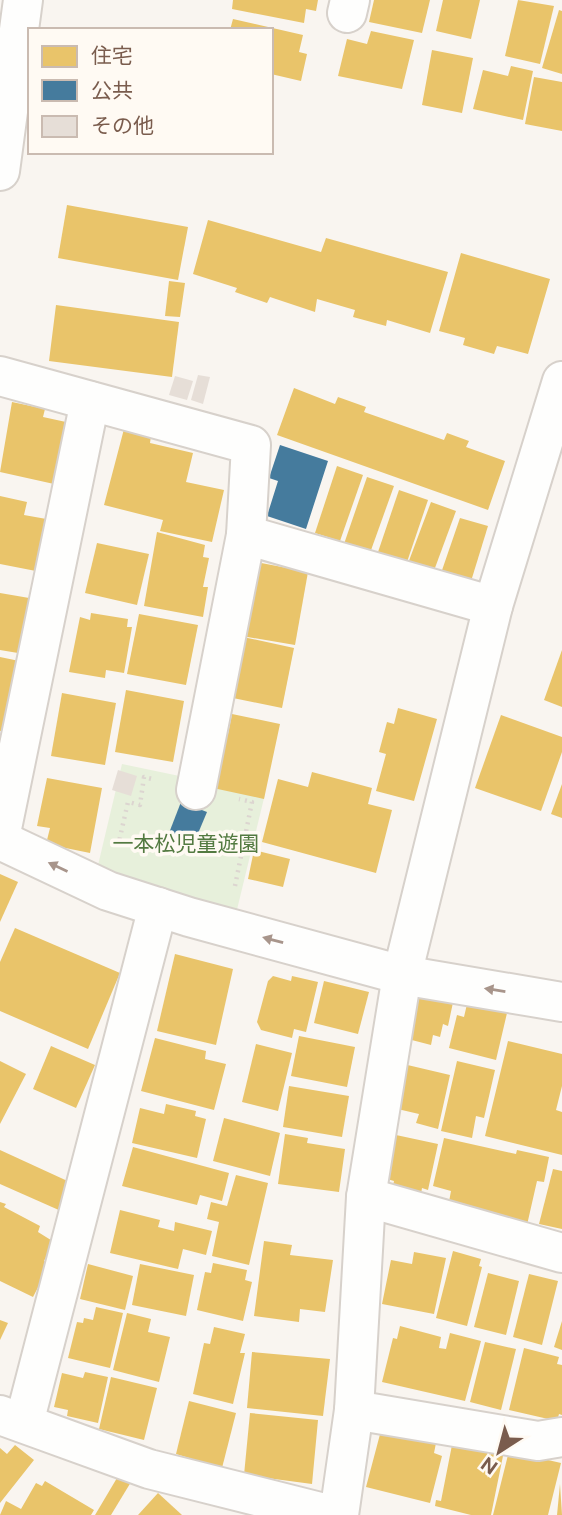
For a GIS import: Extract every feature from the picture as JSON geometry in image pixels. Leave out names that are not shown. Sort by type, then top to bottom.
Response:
[{"type":"street","points":[[0,171],[23,0]]},
{"type":"street","points":[[0,376],[251,445],[246,535],[196,790]]},
{"type":"street","points":[[340,1515],[355,1410],[366,1197],[402,975],[492,607],[561,391]]},
{"type":"street","points":[[90,401],[0,839],[108,891],[158,907],[402,975],[562,1002]]},
{"type":"street","points":[[246,535],[492,607]]},
{"type":"street","points":[[158,907],[12,1419],[149,1469],[332,1515]]},
{"type":"street","points":[[366,1197],[562,1253]]},
{"type":"street","points":[[355,1410],[538,1441],[562,1437]]},
{"type":"path","points":[[108,891],[128,802],[140,805],[144,777],[253,802],[234,889]]},
{"type":"green space","name":"一本松児童遊園","points":[[122,764],[265,794],[233,926],[94,882]]},
{"type":"building: 住宅","points":[[233,0],[318,0],[316,11],[306,9],[304,23],[232,9]]},
{"type":"building: 住宅","points":[[374,0],[430,0],[422,33],[369,22]]},
{"type":"building: 住宅","points":[[443,0],[480,0],[471,39],[436,31]]},
{"type":"building: 住宅","points":[[518,0],[554,6],[540,64],[505,56]]},
{"type":"building: 住宅","points":[[559,10],[562,11],[562,74],[542,68]]},
{"type":"building: 住宅","points":[[233,19],[272,28],[231,28]]},
{"type":"building: 住宅","points":[[273,28],[303,35],[299,52],[307,54],[301,81],[273,74]]},
{"type":"building: 住宅","points":[[371,31],[414,40],[402,89],[338,76],[347,39],[367,44]]},
{"type":"building: 住宅","points":[[432,50],[473,58],[462,113],[422,105]]},
{"type":"building: 住宅","points":[[511,66],[533,71],[523,120],[473,109],[483,70],[508,76]]},
{"type":"building: 住宅","points":[[534,77],[562,82],[562,131],[525,124]]},
{"type":"building: 住宅","points":[[67,205],[188,227],[178,280],[58,258]]},
{"type":"building: 住宅","points":[[208,220],[321,252],[326,238],[448,272],[430,333],[387,320],[386,326],[353,317],[355,310],[317,299],[315,312],[270,297],[267,303],[235,292],[237,288],[193,274]]},
{"type":"building: 住宅","points":[[461,253],[550,279],[528,354],[497,346],[494,354],[463,345],[465,338],[439,331]]},
{"type":"building: 住宅","points":[[169,281],[185,283],[180,317],[165,316]]},
{"type":"building: 住宅","points":[[56,305],[179,322],[172,377],[49,361]]},
{"type":"building: 住宅","points":[[294,388],[335,404],[338,397],[366,407],[364,412],[444,440],[447,433],[469,441],[466,447],[505,461],[488,510],[277,435]]},
{"type":"building: 住宅","points":[[12,402],[45,409],[43,417],[66,422],[54,484],[0,472]]},
{"type":"building: 住宅","points":[[124,429],[151,436],[150,443],[193,453],[186,482],[224,490],[212,542],[160,531],[163,520],[104,505]]},
{"type":"building: 住宅","points":[[337,466],[363,475],[340,541],[315,533]]},
{"type":"building: 住宅","points":[[367,477],[394,486],[370,553],[344,544]]},
{"type":"building: 住宅","points":[[399,490],[428,500],[406,565],[377,555]]},
{"type":"building: 住宅","points":[[0,496],[27,502],[24,515],[52,520],[41,572],[0,564]]},
{"type":"building: 住宅","points":[[431,502],[456,511],[432,576],[407,566]]},
{"type":"building: 住宅","points":[[460,518],[488,526],[472,578],[460,583],[440,576]]},
{"type":"building: 住宅","points":[[157,532],[205,545],[203,557],[209,558],[203,587],[208,587],[203,617],[144,606]]},
{"type":"building: 住宅","points":[[97,543],[149,554],[137,605],[85,593]]},
{"type":"building: 住宅","points":[[256,562],[308,572],[295,645],[242,636]]},
{"type":"building: 住宅","points":[[0,593],[35,599],[24,654],[0,650]]},
{"type":"building: 住宅","points":[[91,613],[128,619],[127,627],[132,627],[124,673],[106,670],[105,678],[69,672],[80,617],[90,620]]},
{"type":"building: 住宅","points":[[139,614],[198,625],[186,685],[127,674]]},
{"type":"building: 住宅","points":[[243,637],[294,648],[282,708],[233,698]]},
{"type":"building: 住宅","points":[[562,650],[562,707],[544,700]]},
{"type":"building: 住宅","points":[[0,657],[24,662],[10,732],[0,731]]},
{"type":"building: 住宅","points":[[126,690],[184,701],[173,762],[115,752]]},
{"type":"building: 住宅","points":[[62,693],[116,703],[105,765],[51,756]]},
{"type":"building: 住宅","points":[[398,708],[437,719],[414,801],[376,791],[386,754],[379,752],[387,722],[394,724]]},
{"type":"building: 住宅","points":[[232,714],[280,724],[264,799],[213,788],[219,732],[228,734]]},
{"type":"building: 住宅","points":[[501,715],[562,737],[562,752],[541,811],[475,788]]},
{"type":"building: 住宅","points":[[312,772],[372,788],[368,804],[392,810],[376,873],[262,842],[278,779],[308,787]]},
{"type":"building: 住宅","points":[[47,778],[102,788],[90,853],[46,844],[50,828],[37,826]]},
{"type":"building: 住宅","points":[[562,784],[562,818],[551,814]]},
{"type":"building: 住宅","points":[[254,850],[290,859],[283,887],[248,879]]},
{"type":"building: 住宅","points":[[0,874],[18,882],[0,922]]},
{"type":"building: 住宅","points":[[15,928],[120,973],[88,1049],[0,1011],[0,962]]},
{"type":"building: 住宅","points":[[175,954],[233,969],[216,1045],[157,1031]]},
{"type":"building: 住宅","points":[[273,976],[291,981],[292,976],[318,982],[306,1032],[294,1029],[292,1038],[261,1030],[257,1022],[268,981]]},
{"type":"building: 住宅","points":[[324,981],[369,992],[358,1034],[314,1023]]},
{"type":"building: 住宅","points":[[415,984],[455,993],[448,1026],[443,1024],[440,1037],[433,1035],[431,1045],[404,1038]]},
{"type":"building: 住宅","points":[[471,987],[511,996],[496,1060],[449,1048],[457,1015],[464,1017]]},
{"type":"building: 住宅","points":[[299,1036],[355,1047],[347,1087],[291,1076]]},
{"type":"building: 住宅","points":[[155,1038],[206,1051],[205,1059],[226,1064],[214,1110],[141,1091]]},
{"type":"building: 住宅","points":[[508,1041],[562,1054],[562,1086],[556,1110],[562,1112],[562,1155],[485,1136]]},
{"type":"building: 住宅","points":[[256,1044],[292,1053],[278,1111],[242,1102]]},
{"type":"building: 住宅","points":[[51,1046],[95,1065],[76,1108],[33,1089]]},
{"type":"building: 住宅","points":[[0,1061],[26,1074],[0,1124]]},
{"type":"building: 住宅","points":[[457,1061],[495,1070],[484,1118],[476,1116],[472,1138],[441,1131]]},
{"type":"building: 住宅","points":[[399,1063],[450,1075],[438,1129],[416,1123],[419,1114],[389,1107]]},
{"type":"building: 住宅","points":[[289,1086],[349,1096],[342,1137],[283,1127]]},
{"type":"building: 住宅","points":[[166,1104],[196,1111],[195,1116],[206,1119],[197,1158],[132,1143],[140,1108],[164,1114]]},
{"type":"building: 住宅","points":[[224,1118],[280,1133],[270,1176],[213,1161]]},
{"type":"building: 住宅","points":[[285,1134],[308,1138],[307,1143],[345,1149],[339,1192],[278,1184]]},
{"type":"building: 住宅","points":[[396,1135],[438,1144],[428,1190],[422,1188],[420,1200],[392,1190],[394,1181],[387,1179]]},
{"type":"building: 住宅","points":[[444,1138],[516,1154],[517,1150],[549,1157],[544,1182],[537,1181],[527,1225],[448,1207],[451,1191],[433,1186]]},
{"type":"building: 住宅","points":[[133,1147],[229,1173],[222,1201],[200,1195],[197,1205],[122,1186]]},
{"type":"building: 住宅","points":[[0,1150],[74,1184],[61,1211],[0,1184]]},
{"type":"building: 住宅","points":[[553,1169],[562,1171],[562,1229],[539,1224]]},
{"type":"building: 住宅","points":[[236,1175],[268,1183],[249,1265],[212,1256],[219,1222],[207,1219],[211,1202],[227,1206]]},
{"type":"building: 住宅","points":[[0,1202],[6,1204],[4,1207],[40,1226],[38,1232],[54,1242],[44,1261],[50,1264],[33,1297],[0,1281]]},
{"type":"building: 住宅","points":[[120,1210],[160,1220],[158,1227],[174,1231],[175,1222],[212,1231],[206,1255],[183,1249],[178,1269],[110,1253]]},
{"type":"building: 住宅","points":[[264,1241],[292,1245],[290,1255],[333,1260],[325,1312],[300,1309],[299,1322],[254,1316]]},
{"type":"building: 住宅","points":[[453,1251],[481,1259],[479,1266],[482,1267],[467,1326],[436,1318]]},
{"type":"building: 住宅","points":[[414,1252],[446,1258],[434,1314],[382,1304],[391,1260],[412,1264]]},
{"type":"building: 住宅","points":[[213,1263],[247,1270],[245,1280],[252,1282],[243,1321],[197,1310],[205,1272],[211,1273]]},
{"type":"building: 住宅","points":[[88,1264],[133,1276],[125,1310],[80,1299]]},
{"type":"building: 住宅","points":[[140,1264],[194,1275],[186,1316],[132,1305]]},
{"type":"building: 住宅","points":[[488,1273],[519,1281],[506,1335],[474,1327]]},
{"type":"building: 住宅","points":[[529,1274],[558,1281],[542,1345],[513,1337]]},
{"type":"building: 住宅","points":[[96,1307],[123,1313],[110,1368],[68,1358],[77,1322],[83,1323],[84,1318],[93,1320]]},
{"type":"building: 住宅","points":[[127,1313],[151,1319],[148,1332],[170,1337],[159,1382],[113,1370]]},
{"type":"building: 住宅","points":[[0,1320],[8,1323],[0,1340]]},
{"type":"building: 住宅","points":[[562,1321],[562,1350],[554,1347]]},
{"type":"building: 住宅","points":[[400,1326],[441,1337],[439,1348],[446,1349],[450,1333],[481,1341],[465,1401],[382,1382],[393,1338],[397,1339]]},
{"type":"building: 住宅","points":[[214,1327],[245,1334],[240,1353],[245,1353],[233,1404],[193,1394],[204,1343],[210,1344]]},
{"type":"building: 住宅","points":[[485,1342],[516,1349],[501,1410],[470,1402]]},
{"type":"building: 住宅","points":[[524,1348],[559,1357],[557,1364],[562,1365],[562,1415],[559,1414],[557,1421],[509,1410]]},
{"type":"building: 住宅","points":[[252,1352],[330,1359],[323,1416],[247,1408]]},
{"type":"building: 住宅","points":[[85,1372],[108,1377],[98,1423],[67,1416],[68,1410],[54,1407],[62,1373],[83,1378]]},
{"type":"building: 住宅","points":[[111,1377],[157,1388],[144,1440],[99,1429]]},
{"type":"building: 住宅","points":[[189,1401],[236,1413],[222,1468],[176,1454]]},
{"type":"building: 住宅","points":[[250,1413],[318,1420],[312,1484],[244,1475]]},
{"type":"building: 住宅","points":[[383,1423],[436,1443],[434,1453],[442,1456],[430,1503],[366,1487]]},
{"type":"building: 住宅","points":[[15,1445],[34,1460],[0,1503],[0,1448],[7,1454]]},
{"type":"building: 住宅","points":[[452,1445],[503,1456],[491,1515],[471,1515],[435,1506],[436,1500],[441,1501]]},
{"type":"building: 住宅","points":[[509,1451],[561,1463],[548,1515],[493,1515]]},
{"type":"building: 住宅","points":[[117,1478],[131,1482],[111,1515],[95,1515]]},
{"type":"building: 住宅","points":[[45,1481],[94,1510],[91,1515],[0,1515],[6,1501],[21,1509],[36,1483],[42,1486]]},
{"type":"building: 住宅","points":[[560,1484],[562,1515],[557,1515]]},
{"type":"building: 住宅","points":[[158,1493],[182,1515],[138,1515]]},
{"type":"building: 公共","points":[[280,445],[328,461],[306,529],[267,516],[278,481],[269,478]]},
{"type":"building: 公共","points":[[181,802],[207,812],[194,843],[169,833]]},
{"type":"building: その他","points":[[198,375],[210,377],[203,404],[191,400]]},
{"type":"building: その他","points":[[175,376],[193,381],[187,400],[169,395]]},
{"type":"building: その他","points":[[118,770],[137,776],[131,796],[112,790]]}]
